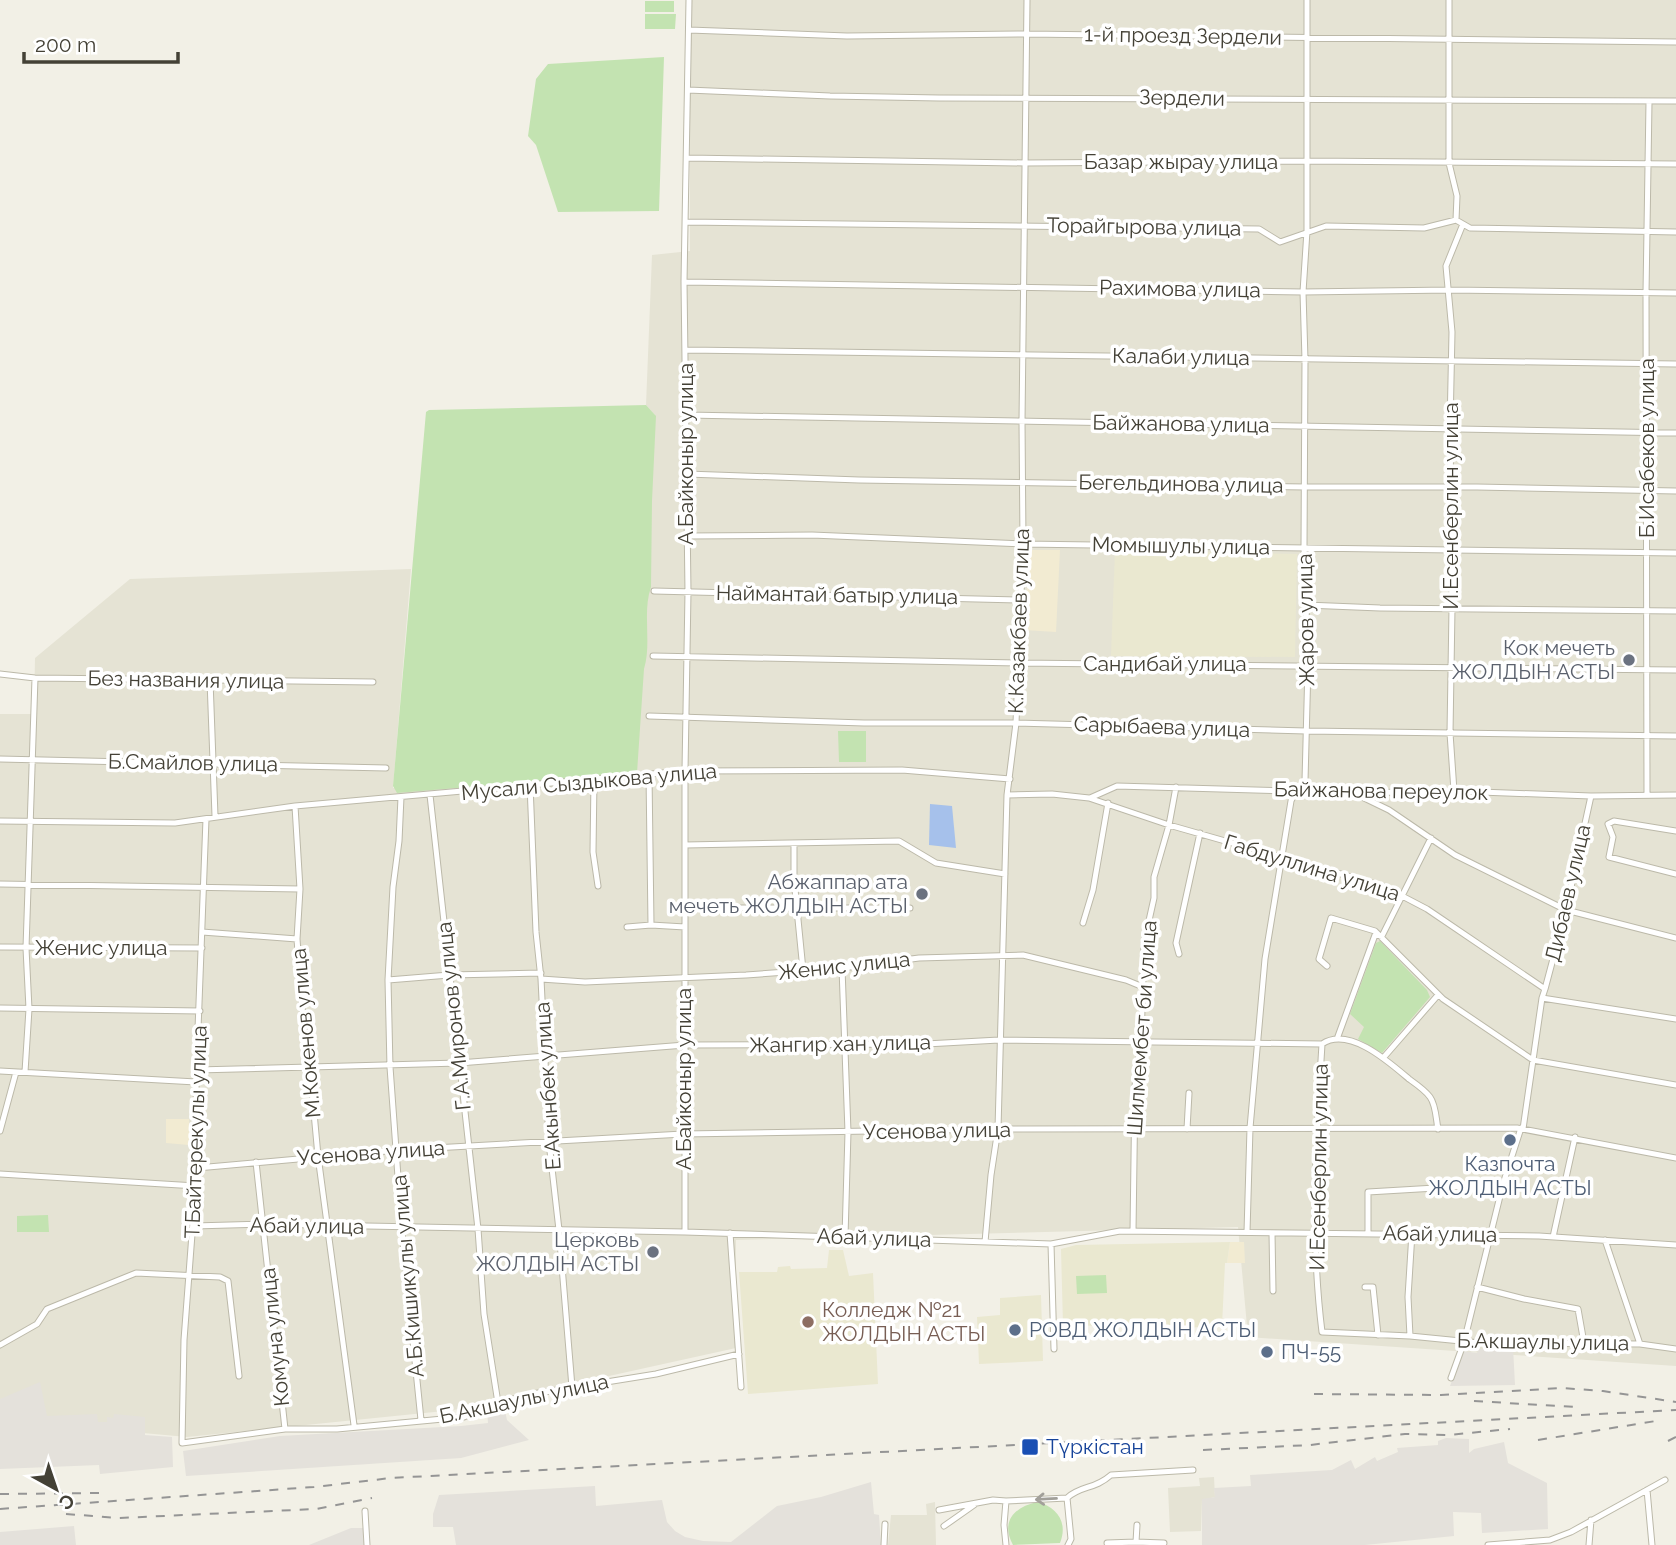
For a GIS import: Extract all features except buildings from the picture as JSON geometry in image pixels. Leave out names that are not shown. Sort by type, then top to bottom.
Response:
[{"type":"street","name":"А.Байконыр улица","points":[[684,1232],[688,592],[684,282],[689,0]]},
{"type":"street","name":"К.Казакбаев улица","points":[[985,1241],[998,1129],[1007,795],[1016,723],[1023,544],[1027,0]]},
{"type":"street","name":"Жаров улица","points":[[1247,1233],[1250,1128],[1267,946],[1291,801],[1306,781],[1308,665],[1304,548],[1306,426],[1303,292],[1307,231],[1307,0]]},
{"type":"street","points":[[1449,0],[1449,163],[1457,196],[1456,220],[1470,228],[1676,232]]},
{"type":"street","name":"1-й проезд Зердели","points":[[690,30],[847,36],[1026,34],[1676,41]]},
{"type":"street","name":"Зердели","points":[[688,90],[830,96],[1676,101]]},
{"type":"street","name":"Б.Исабеков улица","points":[[1647,794],[1646,364],[1649,102]]},
{"type":"street","name":"Базар жырау улица","points":[[687,158],[1025,163],[1306,161],[1676,164]]},
{"type":"street","name":"Торайгырова улица","points":[[686,222],[1259,229],[1280,242],[1326,226],[1424,228],[1456,220]]},
{"type":"street","name":"И.Есенберлин улица","points":[[1454,791],[1450,733],[1452,332],[1446,266],[1463,224]]},
{"type":"street","name":"Рахимова улица","points":[[684,282],[1303,292],[1450,290],[1676,293]]},
{"type":"street","name":"Калаби улица","points":[[685,350],[1676,364]]},
{"type":"street","name":"Байжанова улица","points":[[687,415],[1676,433]]},
{"type":"street","name":"Бегельдинова улица","points":[[687,474],[1306,487],[1676,491]]},
{"type":"street","name":"Момышулы улица","points":[[687,536],[812,535],[1023,544],[1676,553]]},
{"type":"street","name":"Наймантай батыр улица","points":[[654,591],[1020,600]]},
{"type":"street","points":[[1306,605],[1676,611]]},
{"type":"street","name":"Сандибай улица","points":[[653,656],[1676,670]]},
{"type":"street","name":"Без названия улица","points":[[0,674],[35,678],[373,682]]},
{"type":"street","points":[[25,1072],[29,1009],[26,948],[35,678]]},
{"type":"street","points":[[210,680],[215,816]]},
{"type":"street","name":"Сарыбаева улица","points":[[649,716],[863,723],[1016,723],[1306,731],[1676,736]]},
{"type":"street","name":"Б.Смайлов улица","points":[[0,759],[386,768]]},
{"type":"street","name":"Мусали Сыздыкова улица","points":[[0,821],[175,823],[295,806],[685,771],[902,771],[1010,779]]},
{"type":"street","points":[[649,774],[651,925]]},
{"type":"street","points":[[594,779],[593,852],[598,886]]},
{"type":"street","name":"Е.Акынбек улица","points":[[530,785],[549,1142],[572,1387]]},
{"type":"street","name":"Байжанова переулок","points":[[1089,798],[1117,786],[1353,793],[1454,791],[1591,796],[1676,795]]},
{"type":"street","name":"Шилмембет би улица","points":[[1133,1231],[1133,1130],[1141,1042],[1144,943],[1154,898],[1154,877],[1169,825],[1176,787]]},
{"type":"street","points":[[1353,793],[1389,810],[1455,855],[1566,911],[1676,938]]},
{"type":"street","name":"Габдуллина улица","points":[[1007,795],[1052,794],[1089,798],[1169,825],[1383,886],[1403,894],[1545,989]]},
{"type":"street","name":"Г.А.Миронов улица","points":[[430,795],[478,1229],[484,1314],[498,1403]]},
{"type":"street","name":"Дибаев улица","points":[[1545,989],[1566,911],[1591,796]]},
{"type":"street","name":"А.Б.Кишикулы улица","points":[[401,797],[400,841],[393,887],[388,980],[390,1067],[421,1420]]},
{"type":"street","points":[[1083,923],[1093,890],[1108,803]]},
{"type":"street","name":"М.Кокенов улица","points":[[295,806],[300,889],[297,939],[304,1032],[354,1425]]},
{"type":"street","name":"Т.Байтерекулы улица","points":[[182,1443],[184,1340],[197,1168],[196,1082],[206,819]]},
{"type":"street","name":"Дибаев улица","points":[[1676,831],[1614,821],[1608,824],[1613,837],[1609,857],[1676,874]]},
{"type":"street","name":"Габдуллина улица","points":[[1179,954],[1176,943],[1200,833]]},
{"type":"street","name":"И.Есенберлин улица","points":[[1337,1039],[1375,935],[1382,936],[1431,838]]},
{"type":"street","points":[[685,845],[899,841],[936,863],[1005,874]]},
{"type":"street","points":[[794,844],[794,879],[799,908],[803,970]]},
{"type":"street","points":[[0,884],[300,889]]},
{"type":"street","points":[[685,908],[910,908]]},
{"type":"street","points":[[1327,965],[1319,959],[1331,918],[1375,931],[1438,995],[1533,1060],[1676,1086]]},
{"type":"street","points":[[627,927],[685,927]]},
{"type":"street","points":[[202,932],[297,939]]},
{"type":"street","name":"Женис улица","points":[[0,947],[202,948]]},
{"type":"street","name":"Женис улица","points":[[388,980],[449,975],[541,976],[585,982],[746,975],[842,968],[919,958],[1023,955],[1126,980],[1143,987]]},
{"type":"street","points":[[842,968],[848,1132],[845,1237]]},
{"type":"street","points":[[1451,1378],[1485,1266],[1503,1184],[1522,1129],[1545,989]]},
{"type":"street","points":[[1384,1057],[1438,995]]},
{"type":"street","points":[[1542,998],[1676,1019]]},
{"type":"street","points":[[0,1008],[200,1011]]},
{"type":"street","points":[[1337,1039],[1366,1046],[1384,1057],[1432,1099],[1438,1129]]},
{"type":"street","name":"Жангир хан улица","points":[[197,1070],[390,1067],[685,1045],[845,1045],[999,1040],[1322,1044],[1337,1039]]},
{"type":"street","name":"И.Есенберлин улица","points":[[1322,1044],[1314,1233],[1322,1332]]},
{"type":"street","points":[[0,1071],[196,1082]]},
{"type":"street","points":[[0,1131],[16,1072]]},
{"type":"street","points":[[1186,1129],[1189,1093]]},
{"type":"street","name":"Усенова улица","points":[[197,1168],[468,1145],[683,1134],[998,1129],[1522,1129],[1676,1158]]},
{"type":"street","points":[[1553,1237],[1575,1138]]},
{"type":"street","name":"Комуна улица","points":[[256,1162],[285,1429]]},
{"type":"street","points":[[0,1174],[196,1185]]},
{"type":"street","points":[[1368,1233],[1368,1192],[1503,1184]]},
{"type":"street","name":"Абай улица","points":[[194,1226],[262,1224],[684,1232],[1051,1244],[1120,1231],[1412,1233],[1553,1237],[1676,1245]]},
{"type":"street","points":[[730,1233],[741,1387]]},
{"type":"street","points":[[1272,1233],[1273,1292]]},
{"type":"street","points":[[1410,1336],[1408,1297],[1412,1233]]},
{"type":"street","points":[[1605,1240],[1640,1344]]},
{"type":"street","points":[[1051,1244],[1054,1349]]},
{"type":"street","points":[[0,1346],[37,1324],[47,1309],[136,1273],[220,1277],[228,1281],[239,1376]]},
{"type":"street","points":[[1365,1287],[1373,1287],[1378,1335]]},
{"type":"street","points":[[1477,1287],[1578,1309],[1584,1343]]},
{"type":"street","name":"Б.Акшаулы улица","points":[[1322,1332],[1410,1336],[1464,1342],[1640,1344],[1676,1349]]},
{"type":"street","name":"Б.Акшаулы улица","points":[[182,1443],[285,1429],[337,1429],[354,1425],[464,1416],[498,1403],[572,1387],[656,1374],[739,1354]]},
{"type":"street","points":[[939,1510],[993,1500],[1006,1502],[1067,1498],[1075,1490],[1101,1484],[1111,1475],[1193,1470]]},
{"type":"street","points":[[1489,1545],[1550,1541],[1665,1480]]},
{"type":"street","points":[[1647,1490],[1652,1545]]},
{"type":"street","points":[[1067,1498],[1071,1539],[1068,1545]]},
{"type":"street","points":[[1006,1502],[1006,1545]]},
{"type":"street","points":[[944,1526],[976,1503]]},
{"type":"street","points":[[365,1511],[367,1545]]},
{"type":"street","points":[[1589,1545],[1591,1520]]},
{"type":"street","points":[[884,1545],[885,1524]]},
{"type":"street","points":[[1136,1542],[1137,1525]]},
{"type":"street","points":[[1107,1543],[1164,1543]]},
{"type":"shaded area","points":[[690,0],[1676,0],[1676,1366],[1248,1337],[1238,1227],[736,1240],[736,1348],[454,1410],[187,1437],[0,1420],[0,714],[34,714],[35,658],[130,579],[411,569],[393,788],[635,782],[655,415],[646,405],[652,255],[690,251]]},
{"type":"shaded area","points":[[1030,550],[1060,550],[1056,632],[1024,630]]},
{"type":"shaded area","points":[[1115,550],[1297,554],[1295,657],[1111,656]]},
{"type":"shaded area","points":[[166,1119],[189,1119],[189,1145],[166,1143]]},
{"type":"shaded area","points":[[1230,1242],[1244,1242],[1245,1263],[1227,1263]]},
{"type":"shaded area","points":[[1230,1242],[1225,1263],[1222,1326],[1183,1328],[1063,1325],[1061,1249],[1076,1245]]},
{"type":"shaded area","points":[[829,1250],[843,1250],[849,1276],[873,1273],[878,1384],[748,1394],[739,1272],[777,1272],[778,1267],[790,1266],[791,1269],[827,1268]]},
{"type":"shaded area","points":[[1041,1295],[1043,1361],[979,1364],[977,1317],[1000,1315],[1000,1298]]},
{"type":"shaded area","points":[[1488,1347],[1513,1347],[1515,1385],[1450,1386],[1463,1351],[1477,1353],[1478,1350]]},
{"type":"shaded area","points":[[40,1382],[47,1416],[97,1414],[98,1422],[107,1422],[107,1417],[113,1418],[114,1414],[145,1417],[145,1435],[172,1437],[173,1467],[100,1474],[99,1465],[0,1469],[0,1399]]},
{"type":"shaded area","points":[[504,1407],[507,1420],[529,1440],[461,1458],[186,1476],[183,1451],[280,1436],[488,1423],[487,1411]]},
{"type":"shaded area","points":[[1446,1438],[1469,1439],[1469,1453],[1474,1449],[1504,1442],[1508,1463],[1547,1483],[1548,1529],[1482,1533],[1481,1513],[1453,1512],[1454,1536],[1365,1545],[1202,1545],[1202,1499],[1215,1497],[1214,1488],[1251,1486],[1250,1475],[1332,1470],[1351,1460],[1355,1469],[1375,1457],[1377,1461],[1398,1452],[1397,1448],[1438,1445],[1438,1441]]},
{"type":"shaded area","points":[[1214,1477],[1215,1497],[1202,1500],[1201,1531],[1170,1532],[1168,1488],[1200,1486],[1199,1478]]},
{"type":"shaded area","points":[[871,1482],[874,1514],[879,1515],[881,1545],[456,1545],[453,1527],[433,1527],[433,1514],[439,1495],[595,1486],[596,1506],[662,1500],[667,1522],[675,1531],[685,1537],[703,1541],[731,1542],[777,1506],[821,1497]]},
{"type":"shaded area","points":[[935,1502],[936,1545],[888,1545],[891,1515],[927,1515],[926,1504]]},
{"type":"shaded area","points":[[74,1526],[76,1545],[0,1545],[0,1532]]},
{"type":"shaded area","points":[[351,1528],[363,1528],[364,1545],[309,1545]]},
{"type":"green space","points":[[645,1],[674,1],[674,12],[645,12]]},
{"type":"green space","points":[[645,14],[676,14],[675,29],[645,29]]},
{"type":"green space","points":[[664,57],[659,211],[558,212],[536,145],[528,136],[536,79],[548,64]]},
{"type":"green space","points":[[646,405],[656,416],[651,587],[647,607],[647,648],[637,773],[397,793],[393,786],[426,412]]},
{"type":"green space","points":[[838,731],[866,731],[866,762],[839,762]]},
{"type":"green space","points":[[1380,941],[1427,990],[1430,997],[1382,1053],[1358,1039],[1364,1027],[1350,1014],[1376,943]]},
{"type":"green space","points":[[48,1215],[49,1232],[17,1232],[17,1216]]},
{"type":"green space","points":[[1106,1275],[1107,1293],[1077,1294],[1076,1276]]},
{"type":"green space","points":[[1037,1502],[1051,1508],[1059,1517],[1063,1529],[1060,1543],[1013,1545],[1008,1529],[1012,1516],[1022,1507]]},
{"type":"water","points":[[930,804],[952,806],[956,848],[929,845]]},
{"type":"railway","points":[[1314,1394],[1441,1395],[1563,1388],[1676,1402]]},
{"type":"railway","points":[[1474,1401],[1575,1407]]},
{"type":"railway","points":[[0,1509],[314,1487],[391,1478],[1676,1410]]},
{"type":"railway","points":[[1538,1440],[1662,1420]]},
{"type":"railway","points":[[1203,1450],[1310,1445],[1405,1434],[1448,1435],[1510,1429]]},
{"type":"railway","points":[[1668,1441],[1676,1437]]},
{"type":"railway","points":[[0,1494],[102,1493]]},
{"type":"railway","points":[[66,1514],[119,1518],[316,1509],[372,1498]]},
{"type":"place","name":"Кок мечеть ЖОЛДЫН АСТЫ","points":[[1629,660]]},
{"type":"place","name":"Абжаппар ата мечеть ЖОЛДЫН АСТЫ","points":[[922,894]]},
{"type":"place","name":"Казпочта ЖОЛДЫН АСТЫ","points":[[1510,1140]]},
{"type":"place","name":"Церковь ЖОЛДЫН АСТЫ","points":[[653,1252]]},
{"type":"place","name":"Колледж №21 ЖОЛДЫН АСТЫ","points":[[808,1322]]},
{"type":"place","name":"РОВД ЖОЛДЫН АСТЫ","points":[[1015,1330]]},
{"type":"place","name":"ПЧ-55","points":[[1267,1352]]},
{"type":"place","name":"Түркістан","points":[[1030,1447]]}]
